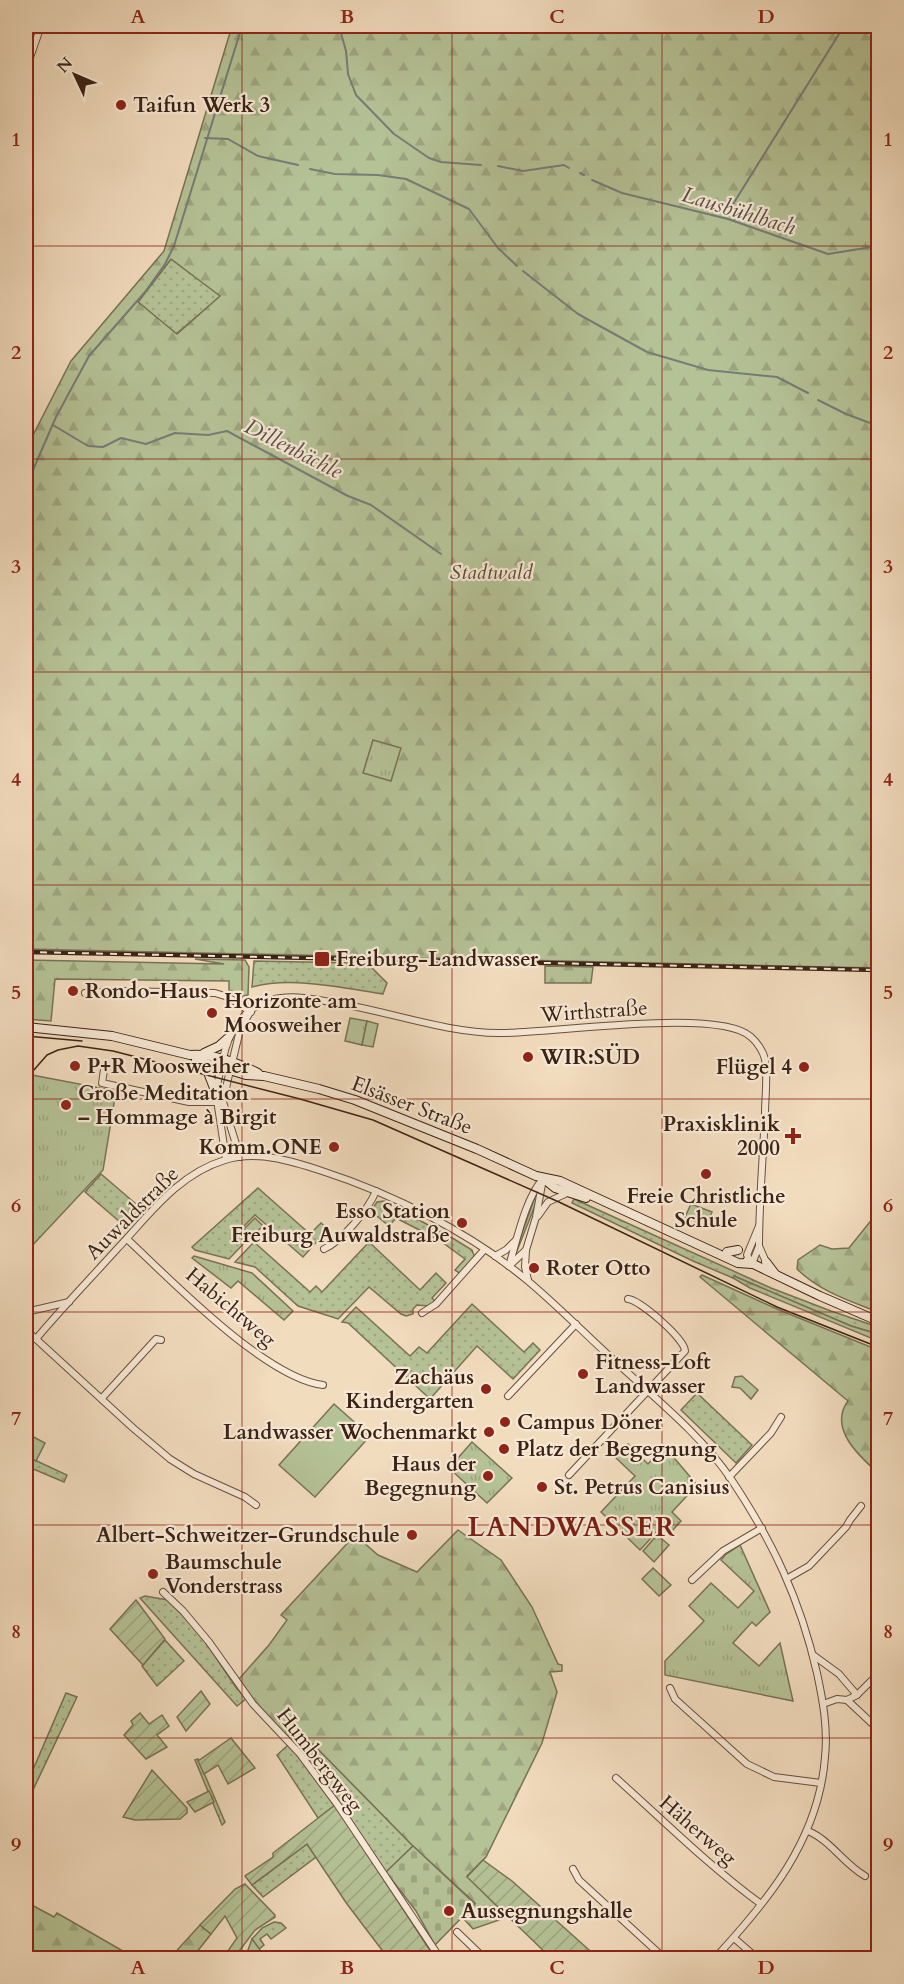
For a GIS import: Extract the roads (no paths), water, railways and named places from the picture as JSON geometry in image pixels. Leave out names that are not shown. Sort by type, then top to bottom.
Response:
[{"type":"main road","name":"Elsässer Straße","points":[[26,1027],[112,1036],[196,1056],[246,1074],[319,1089],[372,1106],[567,1193],[602,1202]]},
{"type":"main road","points":[[219,1099],[207,1070],[196,1056],[219,1046],[228,1038]]},
{"type":"main road","name":"Elsässer Straße","points":[[540,1182],[560,1181],[738,1263],[752,1264]]},
{"type":"main road","name":"Elsässer Straße","points":[[712,1250],[727,1252],[879,1321]]},
{"type":"main road","points":[[727,1252],[738,1250]]},
{"type":"main road","points":[[766,1262],[776,1275]]},
{"type":"street","points":[[26,69],[41,26]]},
{"type":"street","points":[[85,993],[117,991],[215,993],[228,997],[251,1012],[240,1030],[226,1065],[219,1099],[226,1159]]},
{"type":"street","name":"Wirthstraße","points":[[226,1065],[228,1038],[242,1017],[269,1000],[294,998],[357,1005],[479,1032],[522,1033],[656,1023],[707,1023],[736,1028],[751,1037],[765,1059],[766,1086],[759,1246],[752,1264]]},
{"type":"street","points":[[226,1065],[219,1099],[240,1157]]},
{"type":"street","points":[[104,1070],[102,1083],[189,1102],[219,1099]]},
{"type":"street","name":"Auwaldstraße","points":[[36,1339],[179,1184],[202,1169],[226,1159],[251,1156],[283,1159],[350,1180],[432,1217],[509,1266],[576,1324],[712,1454],[729,1477],[762,1528],[788,1578],[813,1655],[824,1704],[825,1756],[816,1808],[808,1831],[788,1868],[715,1959]]},
{"type":"street","points":[[528,1281],[525,1267],[526,1250],[536,1217],[540,1182]]},
{"type":"street","points":[[509,1266],[516,1239],[540,1182]]},
{"type":"street","points":[[324,1249],[333,1245],[366,1209],[376,1191]]},
{"type":"street","points":[[536,1217],[548,1202],[567,1193]]},
{"type":"street","name":"Wirthstraße","points":[[753,1239],[759,1226]]},
{"type":"street","name":"Habichtweg","points":[[127,1239],[244,1344],[295,1377],[323,1385]]},
{"type":"street","points":[[495,1256],[506,1250],[516,1239]]},
{"type":"street","points":[[738,1250],[753,1239]]},
{"type":"street","points":[[752,1264],[747,1255],[753,1239]]},
{"type":"street","name":"Wirthstraße","points":[[759,1246],[766,1262]]},
{"type":"street","points":[[422,1313],[436,1304],[484,1250]]},
{"type":"street","points":[[509,1266],[526,1250]]},
{"type":"street","points":[[569,1475],[685,1351],[686,1346],[642,1305],[635,1299],[628,1299]]},
{"type":"street","points":[[26,1312],[70,1302]]},
{"type":"street","points":[[508,1396],[576,1324]]},
{"type":"street","points":[[26,1330],[148,1442],[170,1459],[194,1474],[245,1497],[256,1506]]},
{"type":"street","points":[[102,1398],[156,1340],[161,1340]]},
{"type":"street","points":[[729,1477],[777,1426],[781,1417]]},
{"type":"street","points":[[788,1578],[810,1566],[846,1527],[861,1506]]},
{"type":"street","points":[[692,1580],[723,1551],[762,1528]]},
{"type":"street","name":"Humbergweg","points":[[163,1592],[183,1611],[209,1642],[253,1704],[300,1754],[337,1804],[440,1959]]},
{"type":"street","points":[[813,1655],[839,1674],[857,1695]]},
{"type":"street","points":[[824,1704],[837,1699],[847,1700],[857,1695],[879,1674]]},
{"type":"street","points":[[670,1688],[675,1699],[747,1764],[774,1777],[821,1783]]},
{"type":"street","points":[[847,1700],[879,1729]]},
{"type":"street","name":"Häherweg","points":[[616,1778],[684,1841],[736,1886],[761,1904]]},
{"type":"street","points":[[808,1831],[865,1876]]},
{"type":"street","points":[[573,1869],[579,1880],[664,1959]]},
{"type":"street","points":[[457,1932],[484,1959]]},
{"type":"street","points":[[734,1938],[757,1959]]},
{"type":"waterway","points":[[26,486],[56,417],[89,356],[145,292],[165,264],[174,246],[242,26]]},
{"type":"waterway","name":"Lausbühlbach","points":[[339,26],[346,51],[348,74],[356,95],[394,134],[429,158],[441,162],[481,165]]},
{"type":"waterway","points":[[725,217],[844,26]]},
{"type":"waterway","points":[[205,138],[228,139],[258,156],[298,165]]},
{"type":"waterway","name":"Lausbühlbach","points":[[498,166],[523,171],[564,165],[569,168]]},
{"type":"waterway","points":[[310,169],[335,174],[378,175],[406,179],[469,209],[498,248],[517,266]]},
{"type":"waterway","name":"Lausbühlbach","points":[[580,173],[584,175]]},
{"type":"waterway","name":"Lausbühlbach","points":[[592,180],[622,193],[728,219],[828,254],[878,246]]},
{"type":"waterway","points":[[523,271],[578,314],[647,352],[708,370],[777,377],[808,393]]},
{"type":"waterway","points":[[818,400],[878,426]]},
{"type":"waterway","name":"Dillenbächle","points":[[53,425],[88,446],[103,447],[121,438],[146,444],[175,433],[208,435],[227,431],[348,496],[371,505],[441,554]]},
{"type":"tram line","points":[[26,1036],[82,1041]]},
{"type":"tram line","points":[[26,1079],[47,1055],[78,1046],[113,1051],[373,1120],[559,1202],[777,1307],[878,1347]]},
{"type":"railway","points":[[26,952],[878,970]]},
{"type":"place","name":"Taifun Werk 3","points":[[121,105]]},
{"type":"place","name":"Freiburg-Landwasser","points":[[322,959]]},
{"type":"place","name":"Rondo-Haus","points":[[73,991]]},
{"type":"place","name":"Horizonte am Moosweiher","points":[[212,1013]]},
{"type":"place","name":"WIR:SÜD","points":[[528,1057]]},
{"type":"place","name":"P+R Moosweiher","points":[[75,1066]]},
{"type":"place","name":"Flügel 4","points":[[804,1067]]},
{"type":"place","name":"Große Meditation – Hommage à Birgit","points":[[66,1105]]},
{"type":"place","name":"Praxisklinik 2000","points":[[793,1136]]},
{"type":"place","name":"Komm.ONE","points":[[334,1147]]},
{"type":"place","name":"Freie Christliche Schule","points":[[706,1174]]},
{"type":"place","name":"Esso Station Freiburg Auwaldstraße","points":[[462,1223]]},
{"type":"place","name":"Roter Otto","points":[[534,1268]]},
{"type":"place","name":"Fitness-Loft Landwasser","points":[[583,1374]]},
{"type":"place","name":"Zachäus Kindergarten","points":[[486,1389]]},
{"type":"place","name":"Campus Döner","points":[[505,1422]]},
{"type":"place","name":"Landwasser Wochenmarkt","points":[[489,1432]]},
{"type":"place","name":"Platz der Begegnung","points":[[504,1449]]},
{"type":"place","name":"Haus der Begegnung","points":[[488,1476]]},
{"type":"place","name":"St. Petrus Canisius","points":[[542,1487]]},
{"type":"place","name":"Albert-Schweitzer-Grundschule","points":[[412,1535]]},
{"type":"place","name":"Baumschule Vonderstrass","points":[[153,1574]]},
{"type":"place","name":"Aussegnungshalle","points":[[449,1911]]},
{"type":"district","name":"LANDWASSER","points":[[572,1527]]},
{"type":"park label","name":"Stadtwald","points":[[491,572]]}]
